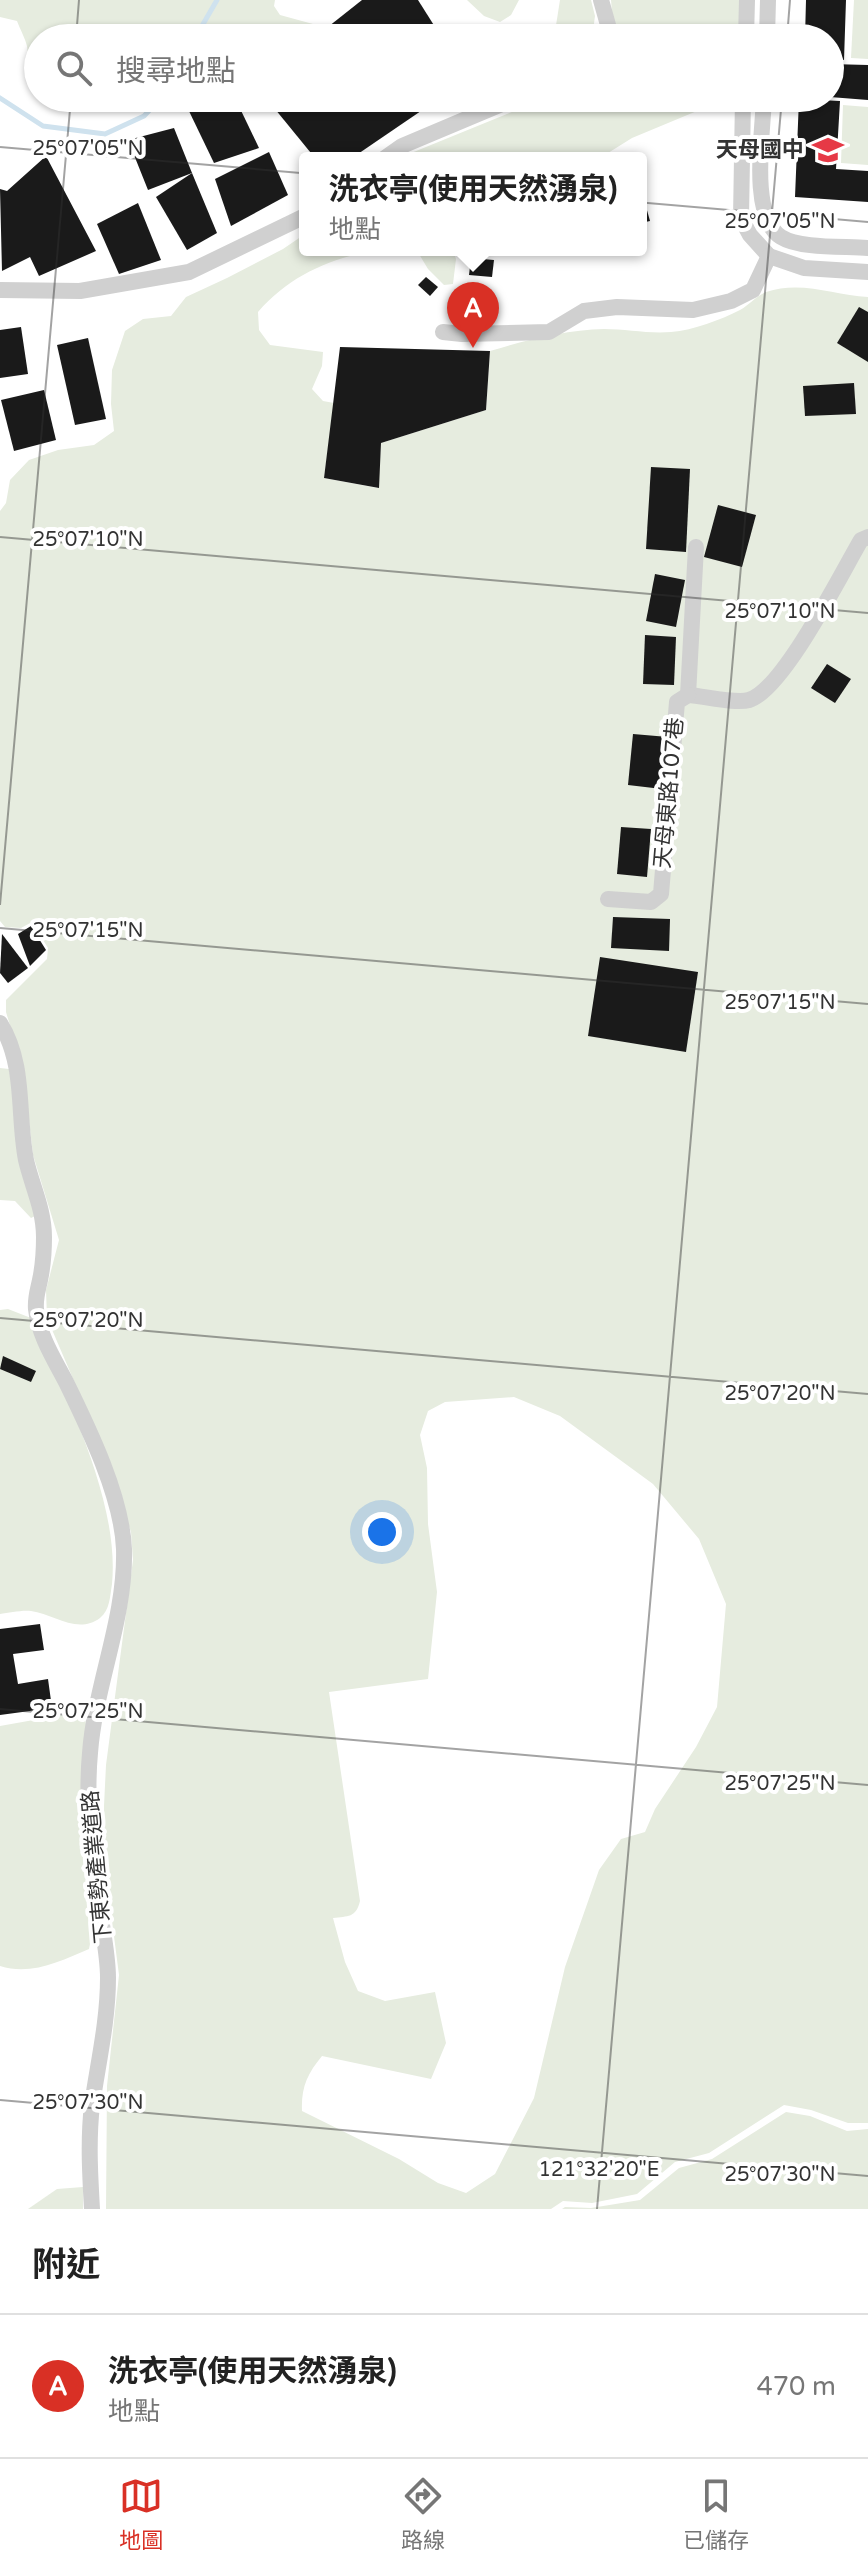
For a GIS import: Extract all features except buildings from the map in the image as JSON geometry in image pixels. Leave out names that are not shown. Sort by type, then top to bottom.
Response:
[{"type":"street","points":[[601,0],[608,24]]},
{"type":"street","points":[[746,24],[747,0]]},
{"type":"street","points":[[767,24],[768,0]]},
{"type":"street","points":[[394,152],[483,112]]},
{"type":"street","points":[[743,112],[741,218],[750,235],[769,256],[804,268],[868,272]]},
{"type":"street","points":[[764,112],[761,199],[767,221],[781,237],[804,243],[868,248]]},
{"type":"street","points":[[0,290],[80,291],[189,272],[299,219]]},
{"type":"street","points":[[443,332],[549,332],[584,311],[617,307],[693,310],[731,301],[753,290],[769,256]]},
{"type":"street","points":[[688,695],[747,701],[764,693],[784,670],[861,540],[868,537]]},
{"type":"street","name":"天母東路107巷","points":[[608,899],[651,902],[661,894],[677,702],[688,695],[696,547]]},
{"type":"street","name":"下東勢產業道路","points":[[1,1028],[17,1067],[26,1159],[41,1208],[44,1235],[36,1297],[38,1319],[47,1347],[82,1414],[103,1464],[123,1531],[124,1568],[97,1701],[90,1754],[91,1842],[108,1974],[107,2011],[88,2152],[92,2209]]},
{"type":"shaded area","points":[[0,0],[275,0],[274,6],[280,15],[313,24],[24,24],[24,37],[17,21],[0,17]]},
{"type":"shaded area","points":[[467,0],[519,0],[511,15],[500,22],[484,16]]},
{"type":"shaded area","points":[[560,0],[591,0],[594,24],[556,24]]},
{"type":"shaded area","points":[[611,0],[742,0],[741,24],[613,24]]},
{"type":"shaded area","points":[[854,0],[868,0],[868,59],[851,58]]},
{"type":"shaded area","points":[[844,105],[868,107],[868,165],[841,163]]},
{"type":"shaded area","points":[[512,112],[695,112],[632,138],[610,152],[414,152]]},
{"type":"shaded area","points":[[299,238],[299,256],[350,256],[311,271],[283,288],[258,312],[259,330],[270,345],[323,352],[322,366],[312,389],[323,401],[334,403],[324,478],[378,488],[381,443],[486,410],[490,351],[575,331],[680,331],[732,314],[762,294],[792,287],[868,297],[868,2123],[848,2123],[811,2110],[784,2105],[709,2153],[675,2162],[637,2194],[592,2203],[563,2201],[551,2209],[106,2209],[107,2086],[119,1975],[104,1859],[104,1806],[106,1765],[133,1560],[131,1532],[98,1437],[47,1318],[46,1290],[59,1240],[33,1155],[23,1069],[6,1012],[6,1000],[47,959],[48,948],[32,922],[21,928],[5,927],[0,921],[0,511],[6,503],[10,480],[29,460],[58,450],[94,445],[114,431],[112,370],[125,331],[143,319],[171,316],[186,297]],"holes":[[[514,1397],[560,1416],[653,1484],[699,1539],[726,1604],[717,1707],[696,1747],[655,1809],[645,1832],[621,1839],[599,1870],[565,1967],[534,2098],[495,2174],[466,2193],[438,2183],[399,2159],[302,2111],[306,2082],[322,2056],[431,2079],[446,2043],[435,1992],[385,2001],[358,1991],[345,1962],[333,1918],[354,1913],[360,1901],[329,1692],[428,1679],[437,1592],[428,1524],[427,1468],[420,1435],[428,1411],[445,1402]]]},
{"type":"shaded area","points":[[420,256],[455,256],[453,284],[444,285]]},
{"type":"shaded area","points":[[0,1068],[9,1069],[39,1214],[31,1218],[15,1201],[0,1200]]},
{"type":"shaded area","points":[[8,1309],[31,1318],[74,1413],[99,1483],[108,1518],[112,1584],[106,1611],[91,1623],[74,1624],[31,1611],[0,1614],[0,1310]]},
{"type":"shaded area","points":[[84,1711],[87,1731],[87,1865],[93,1928],[89,1949],[34,1968],[0,1966],[0,1726]]},
{"type":"shaded area","points":[[786,2112],[810,2116],[847,2131],[868,2129],[868,2209],[562,2209],[640,2200],[679,2168],[712,2159]]},
{"type":"shaded area","points":[[83,2187],[83,2209],[28,2209],[57,2189]]},
{"type":"waterway","points":[[203,24],[217,0]]},
{"type":"waterway","points":[[0,98],[43,126],[105,134],[148,112]]},
{"type":"place","name":"天母國中","points":[[828,150]]},
{"type":"place","name":"洗衣亭(使用天然湧泉)","points":[[473,348]]}]
